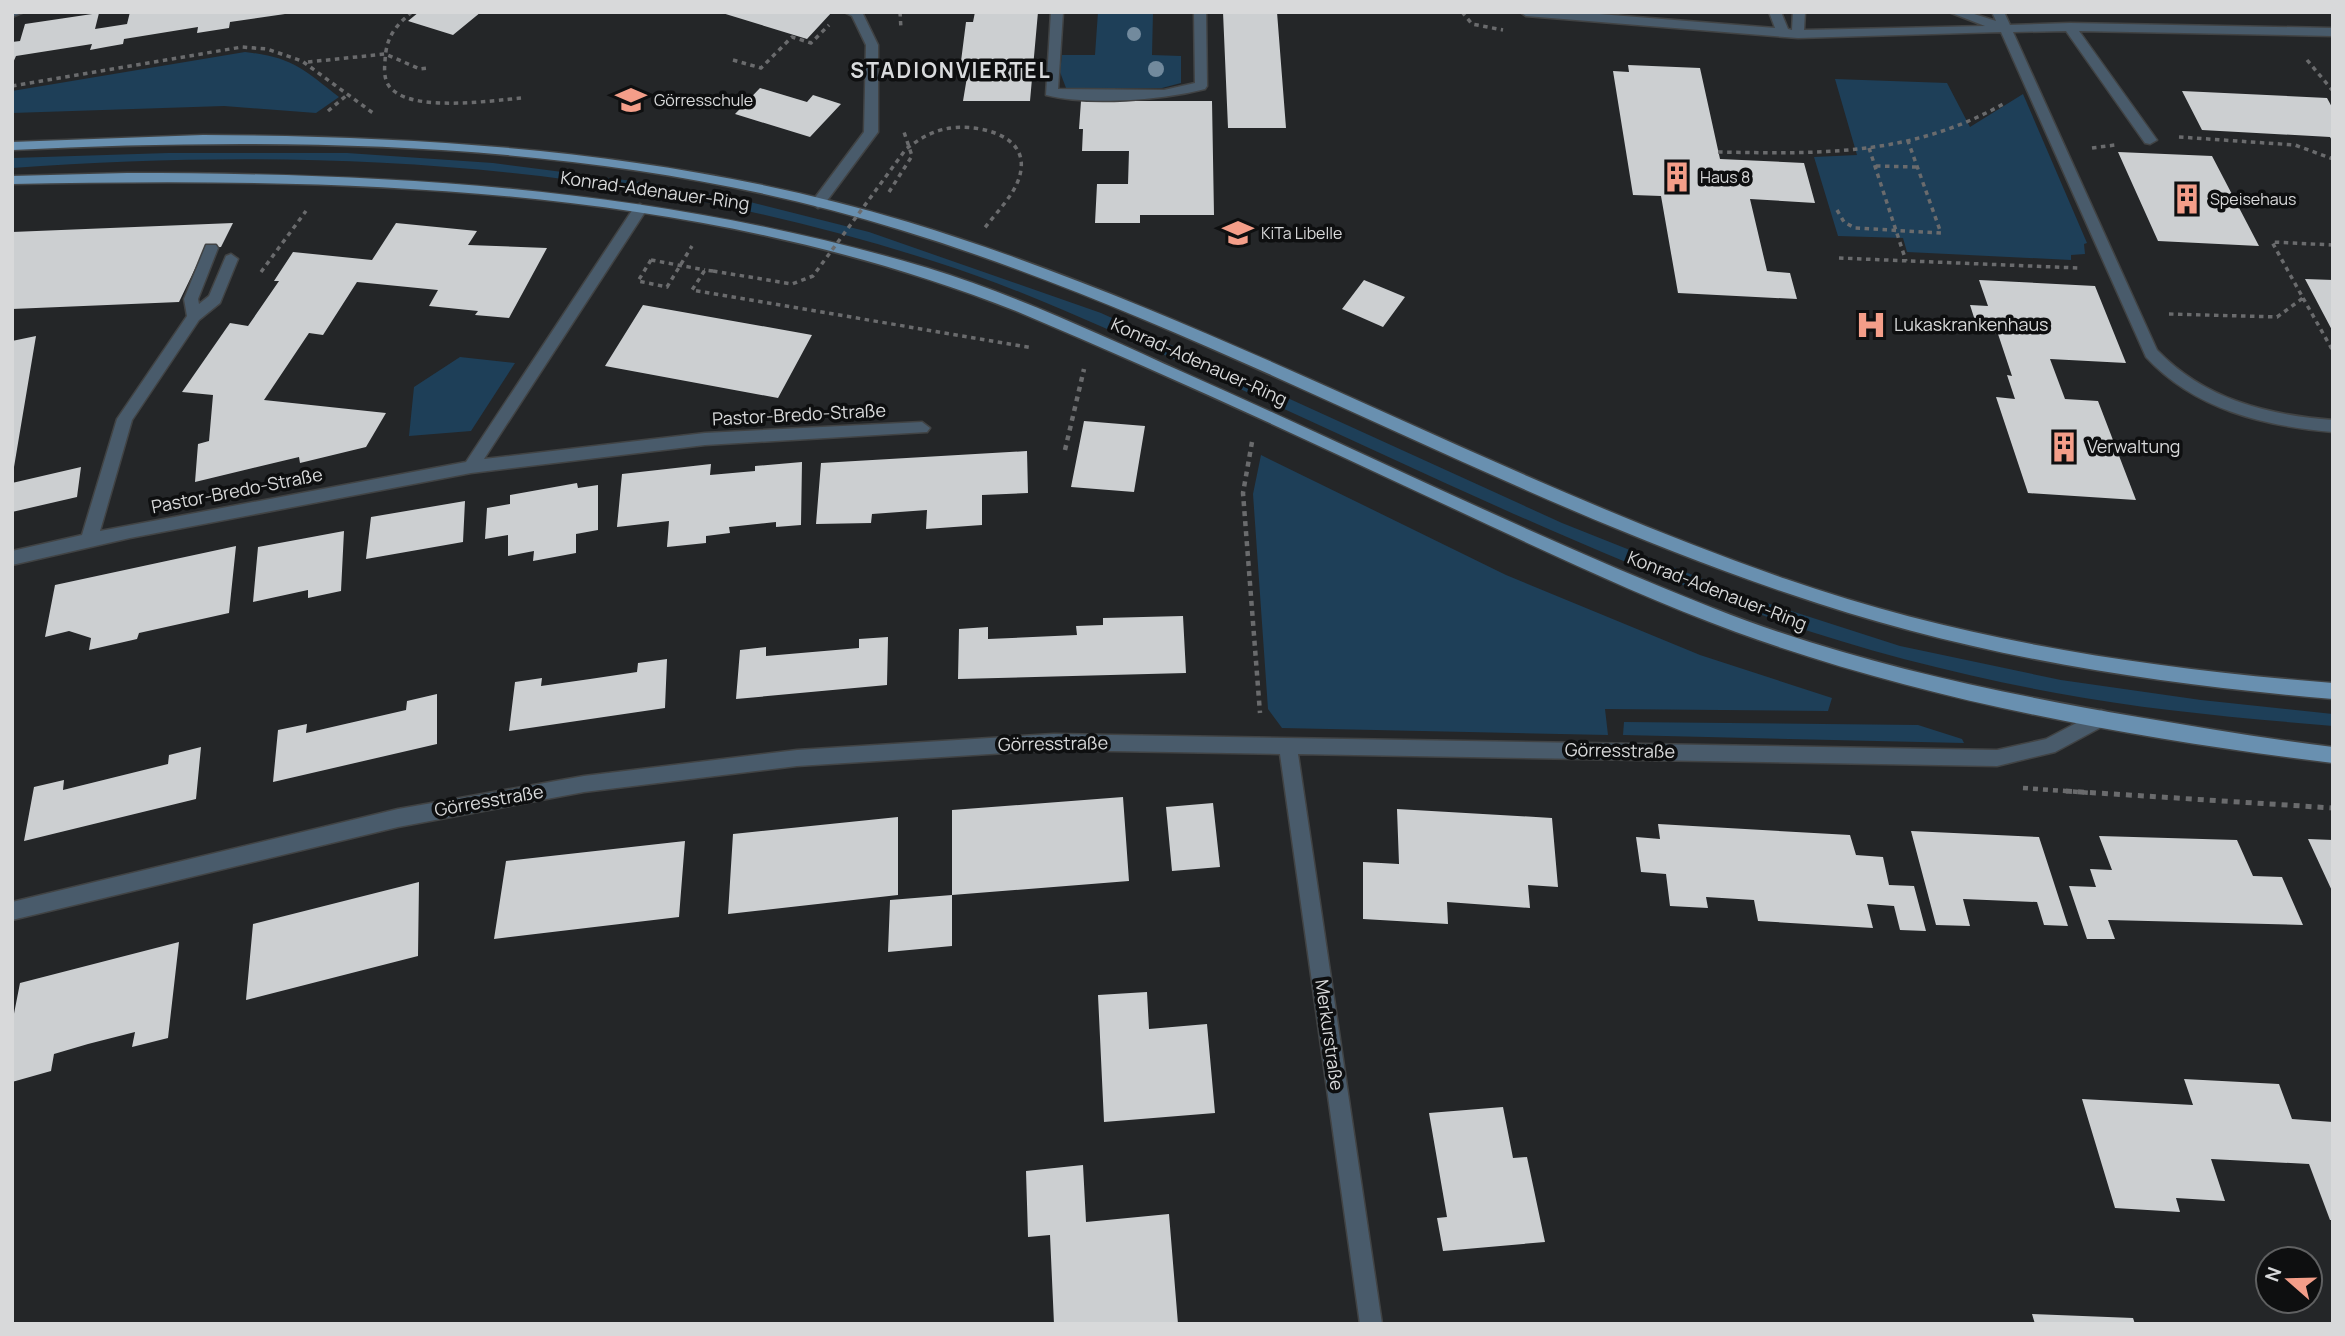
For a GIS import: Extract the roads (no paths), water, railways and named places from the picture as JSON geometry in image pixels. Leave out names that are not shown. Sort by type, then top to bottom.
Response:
[{"type":"main road","name":"Konrad-Adenauer-Ring","points":[[12,146],[177,139],[327,140],[491,148],[654,169],[818,203],[968,246],[1044,273],[1570,503],[1759,577],[1831,601],[1952,636],[2018,650],[2130,668],[2333,691]]},
{"type":"main road","name":"Konrad-Adenauer-Ring","points":[[12,180],[149,176],[329,180],[470,187],[757,226],[930,274],[1086,335],[1636,584],[1817,653],[1898,676],[1997,699],[2333,755]]},
{"type":"street","points":[[12,13],[18,12]]},
{"type":"street","points":[[818,203],[872,132],[872,45],[857,14],[850,12]]},
{"type":"street","points":[[1057,12],[1051,92],[1066,95],[1164,94],[1200,86],[1200,12]]},
{"type":"street","points":[[1525,12],[1798,34],[2006,28],[2284,26],[2333,32]]},
{"type":"street","points":[[1775,12],[1783,33]]},
{"type":"street","points":[[1798,34],[1799,12]]},
{"type":"street","points":[[1955,12],[2006,28]]},
{"type":"street","points":[[1998,12],[2151,353],[2163,369],[2178,382],[2264,417],[2291,424],[2333,426]]},
{"type":"street","points":[[2070,27],[2150,140]]},
{"type":"street","points":[[471,467],[640,209]]},
{"type":"street","points":[[194,316],[191,299],[211,247]]},
{"type":"street","points":[[89,540],[125,419],[194,316],[215,299],[231,259]]},
{"type":"street","name":"Pastor-Bredo-Straße","points":[[12,558],[89,540],[471,467],[705,439],[922,428]]},
{"type":"street","name":"Görresstraße","points":[[12,911],[398,818],[598,782],[797,758],[1054,742],[1997,758],[2049,746],[2101,718]]},
{"type":"street","name":"Merkurstraße","points":[[1288,745],[1371,1324]]},
{"type":"place","name":"Görresschule","points":[[631,100]]},
{"type":"place","name":"Haus 8","points":[[1677,177]]},
{"type":"place","name":"Speisehaus","points":[[2187,199]]},
{"type":"place","name":"KiTa Libelle","points":[[1238,233]]},
{"type":"place","name":"Lukaskrankenhaus","points":[[1871,325]]},
{"type":"place","name":"Verwaltung","points":[[2064,447]]},
{"type":"district","name":"STADIONVIERTEL","points":[[951,71]]}]
